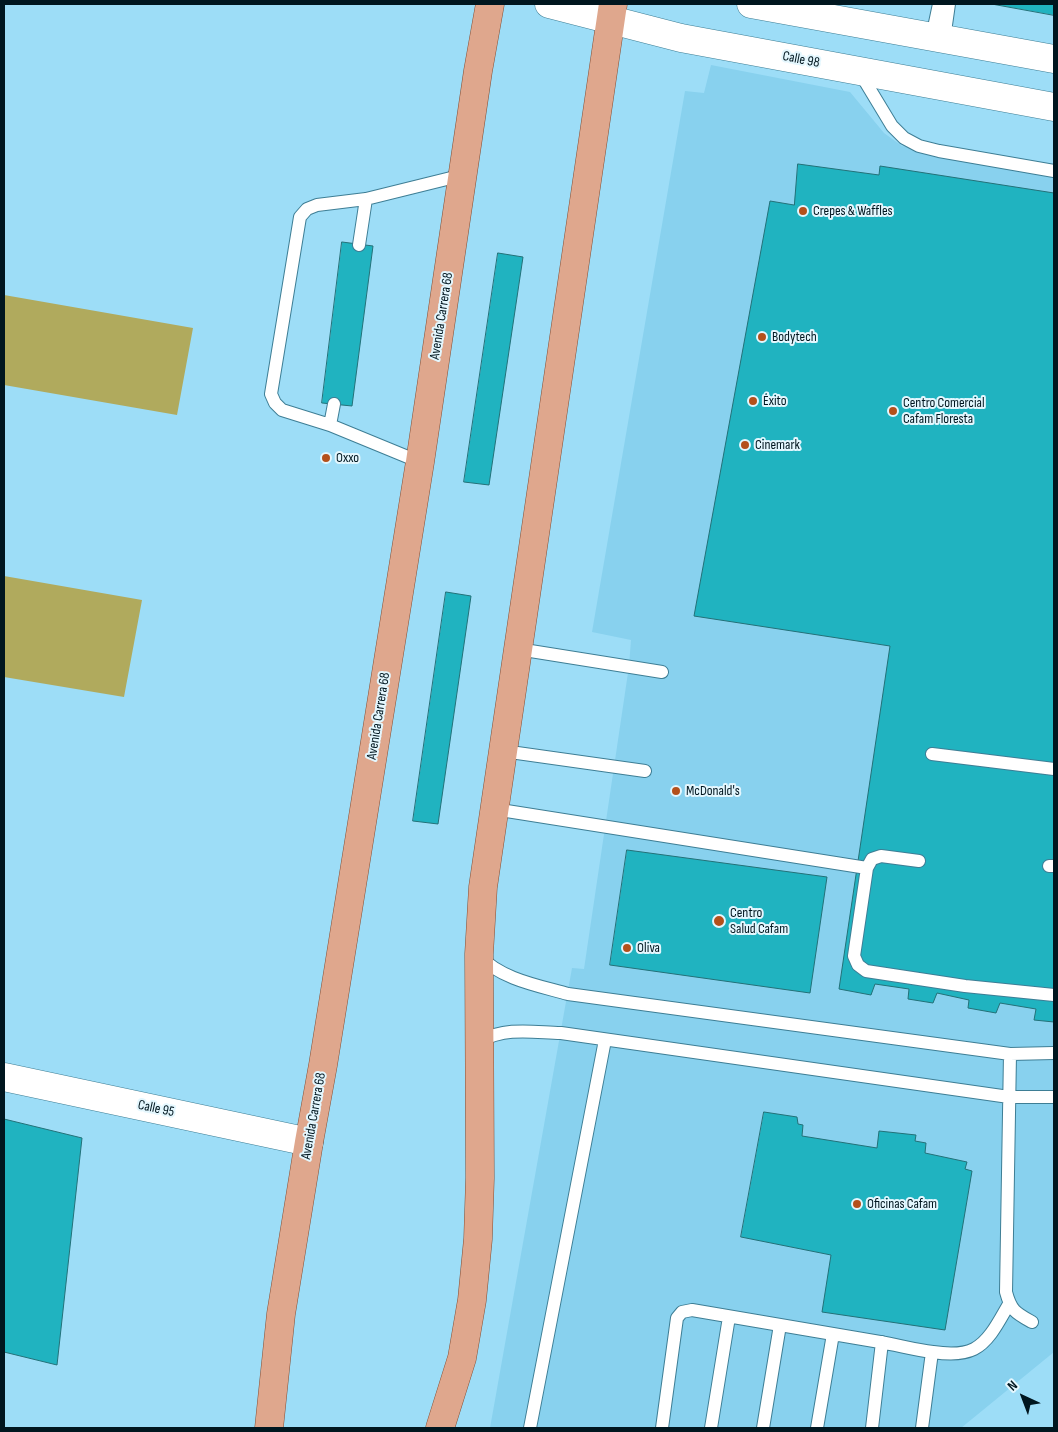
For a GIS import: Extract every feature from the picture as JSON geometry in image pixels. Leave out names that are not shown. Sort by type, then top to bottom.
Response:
[{"type":"main road","name":"Avenida Carrera 68","points":[[269,1428],[281,1314],[420,462],[478,71],[490,4]]},
{"type":"main road","points":[[440,1428],[462,1358],[472,1300],[478,1239],[480,1178],[479,954],[483,887],[612,12]]},
{"type":"street","name":"Calle 98","points":[[549,4],[612,12],[681,38],[1054,107]]},
{"type":"street","points":[[751,4],[1054,59]]},
{"type":"street","name":"Calle 95","points":[[4,1077],[309,1142]]},
{"type":"lane","points":[[938,38],[939,4]]},
{"type":"lane","points":[[938,38],[950,4]]},
{"type":"lane","points":[[859,71],[892,126],[904,138],[918,146],[1054,171]]},
{"type":"lane","points":[[420,462],[330,425],[282,410],[275,403],[271,394],[300,218],[307,209],[317,205],[366,200],[463,175]]},
{"type":"lane","points":[[359,245],[366,200]]},
{"type":"lane","points":[[330,425],[334,404]]},
{"type":"lane","points":[[518,649],[662,672]]},
{"type":"lane","points":[[503,751],[645,772]]},
{"type":"lane","points":[[932,754],[1054,769]]},
{"type":"lane","points":[[494,809],[867,868]]},
{"type":"lane","points":[[919,861],[881,856],[872,859],[867,868],[854,956],[858,965],[866,972],[1054,996]]},
{"type":"lane","points":[[479,954],[494,967],[514,978],[568,994],[1010,1054],[1054,1053]]},
{"type":"lane","points":[[479,1041],[500,1032],[561,1033],[1009,1097],[1054,1097]]},
{"type":"lane","points":[[530,1428],[605,1040]]},
{"type":"lane","points":[[1010,1054],[1006,1292],[1009,1304],[1018,1314],[1032,1322]]},
{"type":"lane","points":[[662,1428],[677,1318],[682,1312],[692,1310],[932,1352],[965,1352],[975,1348],[986,1338],[1009,1304]]},
{"type":"lane","points":[[711,1428],[729,1317]]},
{"type":"lane","points":[[763,1428],[780,1325]]},
{"type":"lane","points":[[817,1428],[834,1334]]},
{"type":"lane","points":[[872,1428],[882,1342]]},
{"type":"lane","points":[[922,1428],[932,1352]]},
{"type":"shaded area","points":[[711,65],[850,92],[884,133],[902,146],[1054,173],[1054,1352],[961,1428],[490,1428],[572,968],[584,969],[629,666],[631,640],[592,632],[685,91],[704,93]]},
{"type":"shaded area","points":[[4,295],[193,328],[177,415],[4,385]]},
{"type":"shaded area","points":[[4,576],[142,600],[124,697],[4,677]]},
{"type":"building","points":[[992,4],[1054,4],[1054,15]]},
{"type":"building","name":"Centro Comercial Cafam Floresta","points":[[798,164],[879,175],[880,166],[1054,193],[1054,1022],[1034,1020],[1036,1009],[1000,1003],[996,1013],[968,1008],[969,1000],[937,993],[933,1003],[908,999],[909,989],[875,984],[871,995],[839,989],[890,646],[694,616],[770,201],[794,205]]},
{"type":"building","points":[[342,242],[373,246],[352,406],[322,403]]},
{"type":"building","points":[[498,253],[523,257],[489,485],[464,482]]},
{"type":"building","points":[[446,592],[471,596],[438,824],[413,821]]},
{"type":"building","name":"Centro Salud Cafam","points":[[627,850],[827,877],[810,993],[610,965]]},
{"type":"building","name":"Oficinas Cafam","points":[[764,1112],[797,1117],[798,1124],[803,1125],[802,1136],[877,1148],[879,1131],[916,1135],[915,1141],[926,1143],[925,1153],[967,1162],[965,1169],[972,1171],[945,1330],[822,1312],[831,1255],[741,1237]]},
{"type":"building","points":[[4,1119],[82,1138],[57,1365],[4,1352]]},
{"type":"place","name":"Crepes & Waffles","points":[[803,211]]},
{"type":"place","name":"Bodytech","points":[[762,337]]},
{"type":"place","name":"Éxito","points":[[753,401]]},
{"type":"place","name":"Centro Comercial Cafam Floresta","points":[[893,411]]},
{"type":"place","name":"Cinemark","points":[[745,445]]},
{"type":"place","name":"Oxxo","points":[[326,458]]},
{"type":"place","name":"McDonald's","points":[[676,791]]},
{"type":"place","name":"Centro Salud Cafam","points":[[719,921]]},
{"type":"place","name":"Oliva","points":[[627,948]]},
{"type":"place","name":"Oficinas Cafam","points":[[857,1204]]}]
